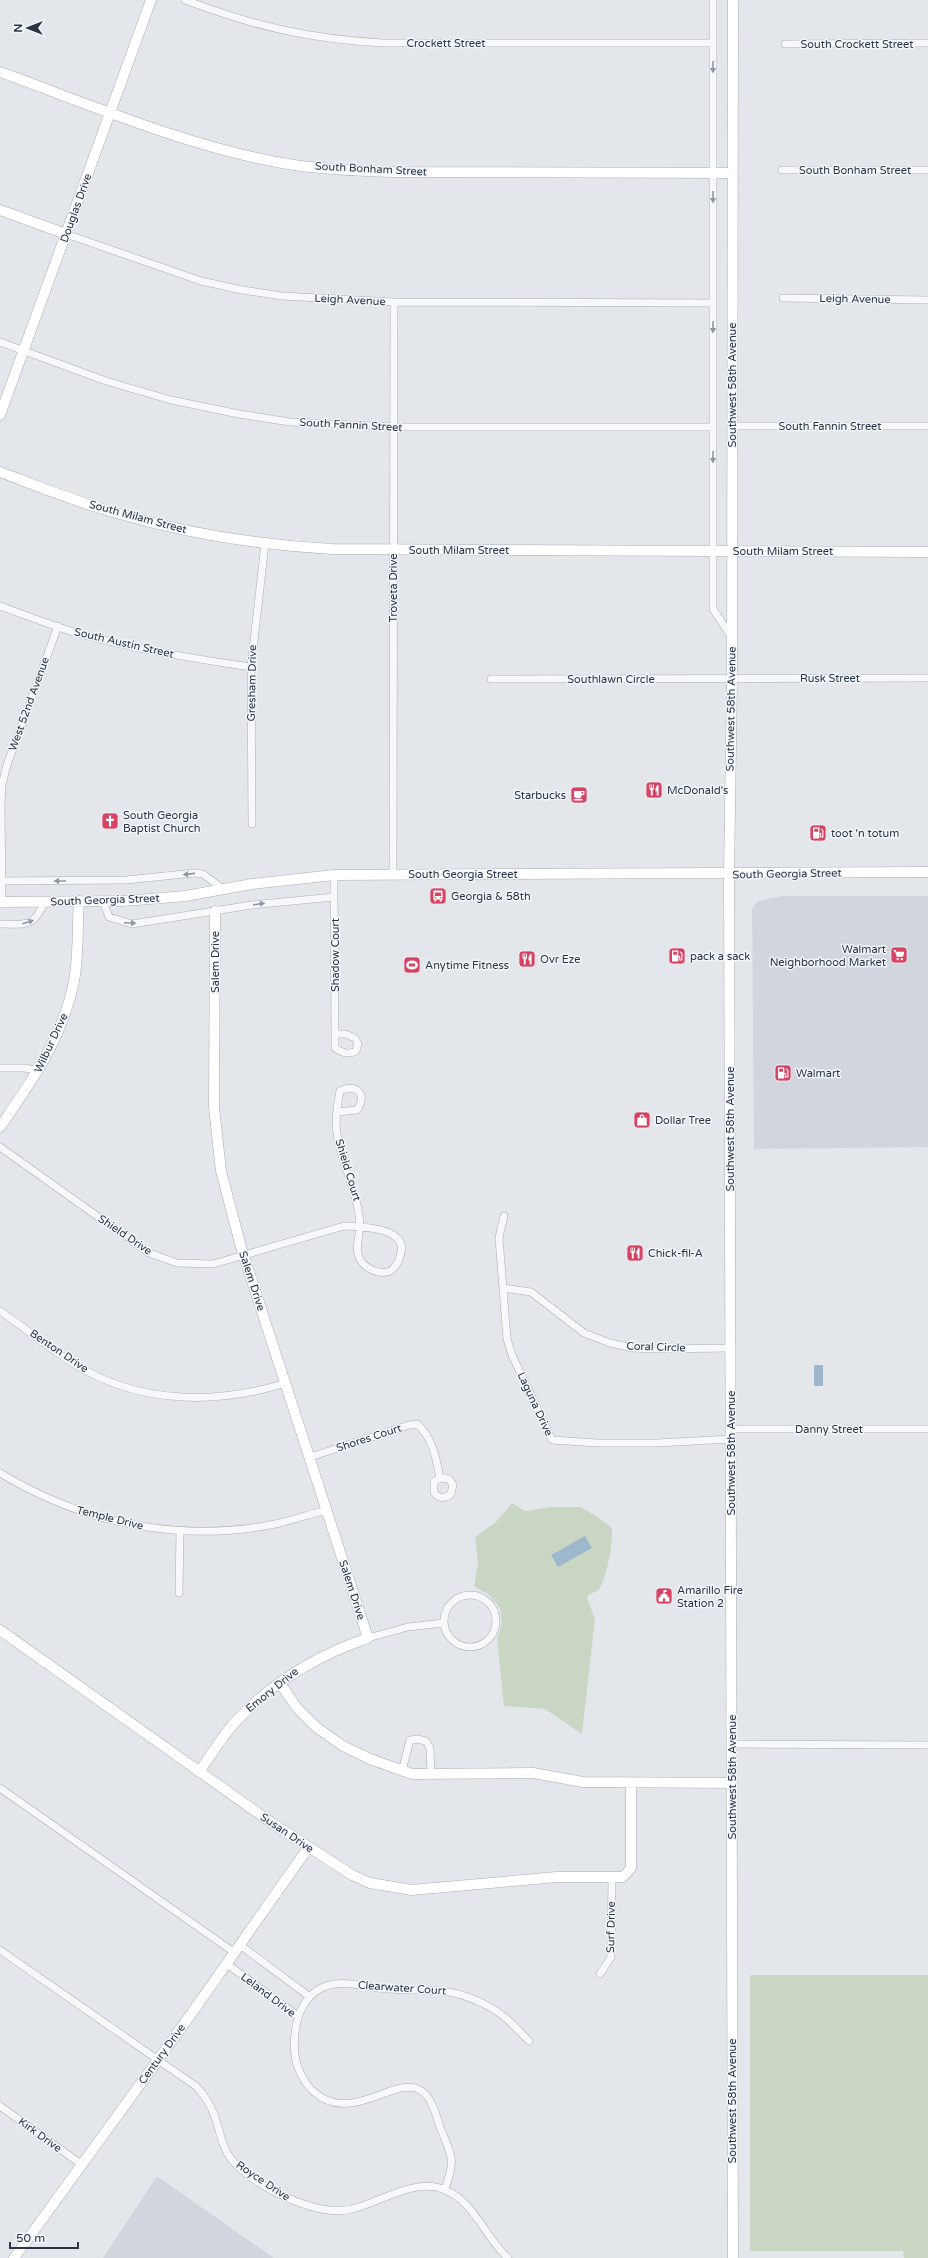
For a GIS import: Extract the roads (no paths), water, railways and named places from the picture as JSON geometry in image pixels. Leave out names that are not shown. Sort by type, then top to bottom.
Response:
[{"type":"main road","name":"Douglas Drive","points":[[0,415],[25,350],[151,0]]},
{"type":"main road","name":"Southwest 58th Avenue","points":[[733,0],[732,678],[730,874],[733,2258]]},
{"type":"main road","name":"South Bonham Street","points":[[0,72],[197,142],[294,165],[343,170],[394,172],[732,173]]},
{"type":"main road","name":"Leigh Avenue","points":[[0,210],[66,234]]},
{"type":"main road","name":"South Milam Street","points":[[0,472],[80,502],[120,514],[196,532],[265,544],[332,549],[393,550],[928,552]]},
{"type":"main road","name":"South Georgia Street","points":[[1,902],[103,902],[185,896],[223,889],[334,875],[928,872]]},
{"type":"main road","name":"Wilbur Drive","points":[[0,1127],[39,1071],[60,1029],[74,979],[79,901]]},
{"type":"main road","name":"Salem Drive","points":[[215,911],[214,1106],[217,1140],[225,1191],[244,1256],[368,1638]]},
{"type":"main road","name":"Susan Drive","points":[[0,1630],[308,1848],[370,1883],[412,1890],[557,1877],[623,1877],[631,1868],[631,1784]]},
{"type":"main road","name":"Emory Drive","points":[[199,1772],[236,1720],[280,1683],[300,1668],[336,1649],[368,1638]]},
{"type":"main road","points":[[280,1683],[297,1708],[316,1727],[343,1746],[370,1759],[412,1774],[533,1772],[583,1782],[631,1784],[732,1783]]},
{"type":"main road","name":"Century Drive","points":[[14,2258],[227,1964],[308,1848]]},
{"type":"street","name":"Crockett Street","points":[[185,0],[266,27],[307,36],[343,41],[383,44],[713,44]]},
{"type":"street","points":[[713,0],[713,609],[732,637]]},
{"type":"street","name":"South Crockett Street","points":[[785,44],[928,43]]},
{"type":"street","name":"South Bonham Street","points":[[782,170],[928,170]]},
{"type":"street","name":"Leigh Avenue","points":[[66,234],[201,281],[242,290],[282,296],[394,302],[713,303]]},
{"type":"street","name":"Leigh Avenue","points":[[783,298],[928,300]]},
{"type":"street","name":"Troveta Drive","points":[[393,874],[394,302]]},
{"type":"street","name":"South Fannin Street","points":[[0,342],[106,381],[171,400],[240,414],[298,422],[394,427],[713,427]]},
{"type":"street","name":"South Fannin Street","points":[[732,426],[928,426]]},
{"type":"street","name":"Gresham Drive","points":[[252,824],[251,667],[265,544]]},
{"type":"street","name":"South Austin Street","points":[[0,606],[90,636],[155,651],[251,667]]},
{"type":"street","name":"West 52nd Avenue","points":[[1,902],[2,785],[10,758],[58,626]]},
{"type":"street","name":"Rusk Street","points":[[732,678],[928,678]]},
{"type":"street","name":"Southlawn Circle","points":[[491,679],[732,678]]},
{"type":"street","points":[[1,881],[126,880],[194,872],[203,874],[223,889]]},
{"type":"street","name":"Shadow Court","points":[[334,875],[335,1034]]},
{"type":"street","points":[[103,902],[109,917],[132,924],[287,900],[334,896]]},
{"type":"street","points":[[0,924],[31,923],[37,919],[46,902]]},
{"type":"street","points":[[0,1068],[25,1068],[39,1071]]},
{"type":"street","name":"Shield Court","points":[[337,1112],[337,1135],[359,1208],[360,1227],[358,1255],[366,1267],[377,1272],[390,1271],[398,1262],[402,1253],[400,1242],[394,1235],[377,1228],[360,1227]]},
{"type":"street","name":"Shield Drive","points":[[0,1147],[156,1256],[177,1263],[194,1265],[213,1264],[344,1226],[360,1227]]},
{"type":"street","name":"Laguna Drive","points":[[504,1216],[499,1238],[507,1338],[512,1355],[552,1440],[597,1443],[657,1443],[731,1434]]},
{"type":"street","name":"Coral Circle","points":[[503,1288],[531,1292],[584,1333],[610,1343],[633,1348],[657,1349],[730,1348]]},
{"type":"street","name":"Benton Drive","points":[[0,1310],[74,1364],[101,1378],[128,1388],[182,1398],[214,1398],[240,1395],[286,1383]]},
{"type":"street","name":"Shores Court","points":[[310,1457],[409,1425],[417,1424],[427,1432],[440,1478]]},
{"type":"street","name":"Danny Street","points":[[731,1434],[928,1429]]},
{"type":"street","name":"Temple Drive","points":[[0,1473],[50,1501],[89,1515],[148,1528],[180,1531],[209,1531],[250,1528],[280,1523],[326,1510]]},
{"type":"street","points":[[179,1593],[180,1531]]},
{"type":"street","points":[[471,1594],[490,1604],[495,1614],[496,1626],[491,1636],[483,1644],[472,1647],[462,1646],[453,1641],[446,1633],[443,1623],[448,1608],[460,1596],[471,1594]]},
{"type":"street","points":[[368,1638],[408,1627],[443,1623]]},
{"type":"street","points":[[402,1771],[407,1745],[410,1740],[417,1739],[426,1741],[430,1748],[431,1774]]},
{"type":"street","points":[[731,1744],[928,1745]]},
{"type":"street","points":[[0,1788],[310,1997]]},
{"type":"street","name":"Surf Drive","points":[[600,1974],[611,1957],[612,1878]]},
{"type":"street","name":"Royce Drive","points":[[0,1950],[157,2061],[197,2087],[209,2102],[223,2146],[232,2160],[248,2174],[295,2202],[316,2208],[350,2210],[423,2186],[445,2190],[457,2196],[469,2207],[496,2247],[508,2258]]},
{"type":"street","name":"Leland Drive","points":[[227,1964],[298,2016],[295,2028],[295,2056],[299,2072],[308,2087],[320,2097],[338,2103],[352,2103],[368,2100],[410,2087],[420,2090],[429,2099],[452,2155],[453,2167],[445,2190]]},
{"type":"street","name":"Clearwater Court","points":[[298,2016],[310,1997],[321,1989],[334,1984],[389,1989],[429,1988],[451,1991],[490,2006],[510,2022],[529,2041]]},
{"type":"street","name":"Kirk Drive","points":[[0,2106],[81,2164]]},
{"type":"water","points":[[814,1365],[823,1365],[823,1386],[814,1386]]},
{"type":"water","points":[[585,1536],[592,1548],[558,1567],[551,1555]]},
{"type":"place","name":"McDonald's","points":[[654,790]]},
{"type":"place","name":"Starbucks","points":[[579,795]]},
{"type":"place","name":"South Georgia Baptist Church","points":[[110,821]]},
{"type":"place","name":"toot 'n totum","points":[[818,833]]},
{"type":"place","name":"Georgia & 58th","points":[[438,896]]},
{"type":"place","name":"Walmart Neighborhood Market","points":[[899,955]]},
{"type":"place","name":"pack a sack","points":[[677,956]]},
{"type":"place","name":"Ovr Eze","points":[[527,959]]},
{"type":"place","name":"Anytime Fitness","points":[[412,965]]},
{"type":"place","name":"Walmart","points":[[783,1073]]},
{"type":"place","name":"Dollar Tree","points":[[642,1120]]},
{"type":"place","name":"Chick-fil-A","points":[[635,1253]]},
{"type":"place","name":"Amarillo Fire Station 2","points":[[664,1596]]}]
